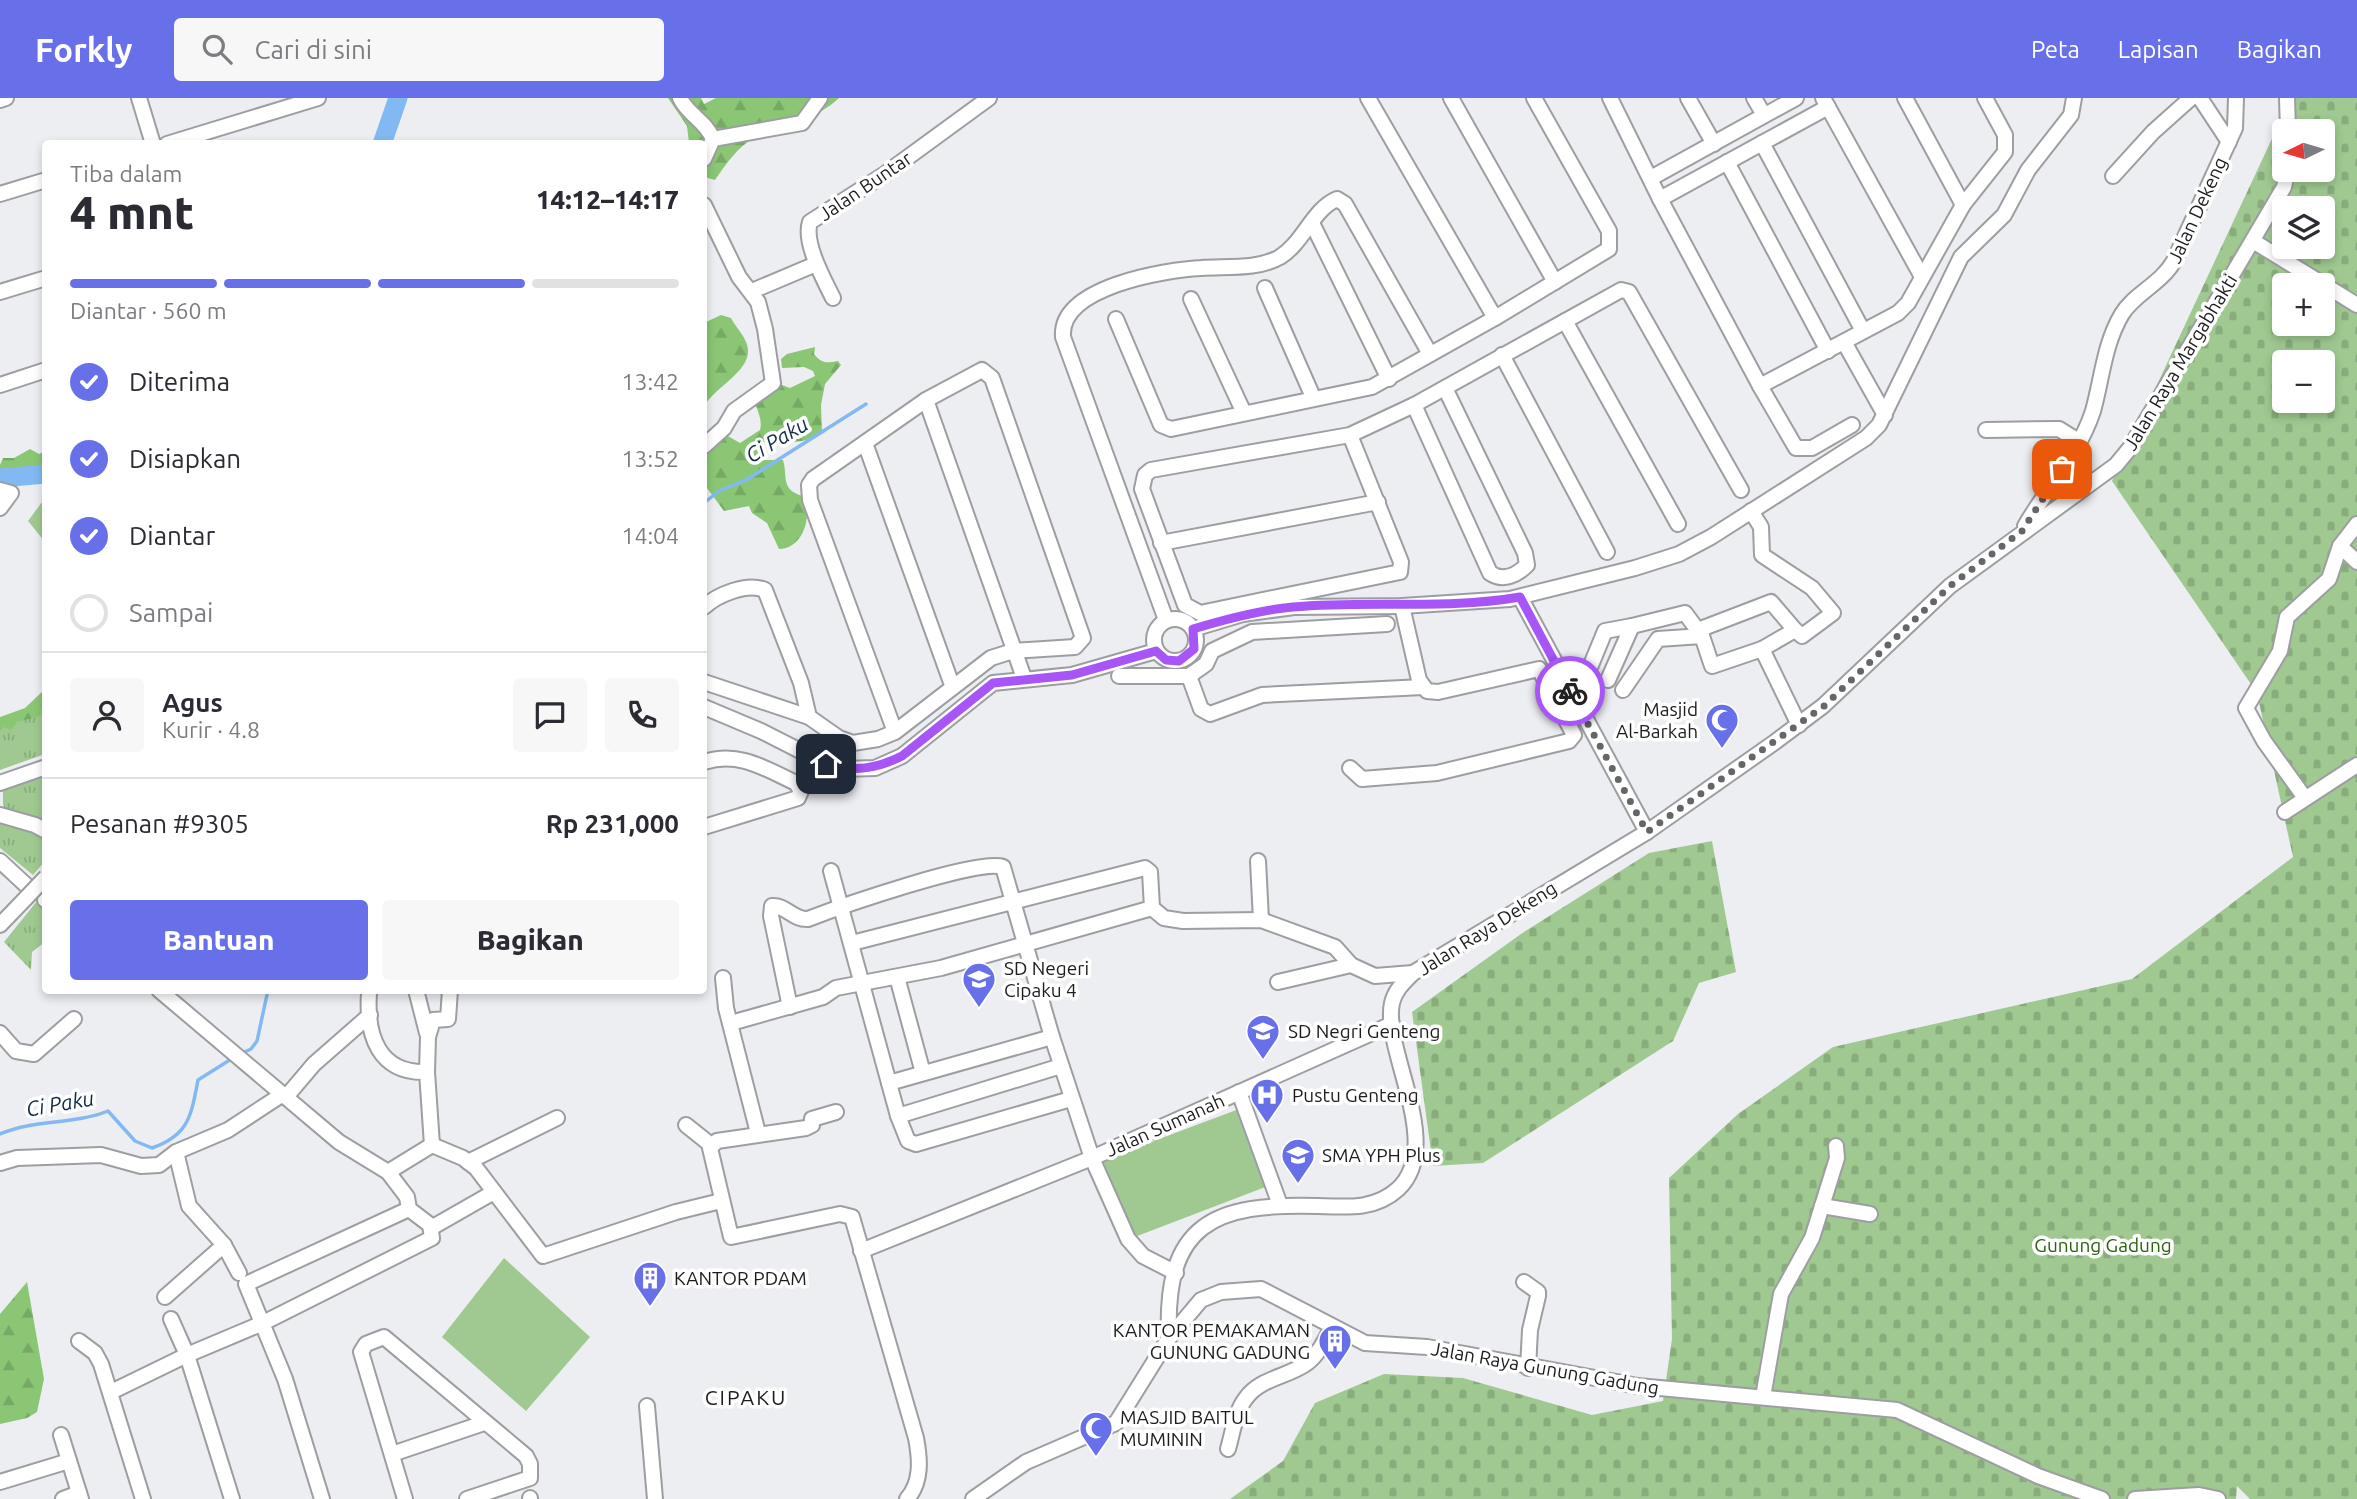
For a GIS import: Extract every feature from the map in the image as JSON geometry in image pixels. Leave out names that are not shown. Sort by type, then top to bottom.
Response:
[{"type":"street","points":[[0,100],[6,98]]},
{"type":"street","points":[[139,98],[152,140]]},
{"type":"street","points":[[180,140],[318,98]]},
{"type":"street","points":[[680,98],[684,107],[707,127],[713,139]]},
{"type":"street","points":[[713,139],[802,123],[820,98]]},
{"type":"street","name":"Jalan Buntar","points":[[816,264],[808,228],[810,222],[886,174],[989,98]]},
{"type":"street","points":[[1368,98],[1495,318]]},
{"type":"street","points":[[1451,98],[1555,282]]},
{"type":"street","points":[[1116,319],[1165,428],[1313,397],[1354,392],[1389,379],[1609,249],[1612,239],[1534,98]]},
{"type":"street","points":[[1610,98],[1660,199],[1796,448],[1812,448],[1852,425]]},
{"type":"street","points":[[1688,98],[1714,144]]},
{"type":"street","points":[[1754,98],[1763,115]]},
{"type":"street","points":[[1651,178],[1796,98]]},
{"type":"street","points":[[1905,98],[1963,205]]},
{"type":"street","points":[[1760,386],[1903,308],[1963,205],[2007,146],[2005,135],[1985,98]]},
{"type":"street","points":[[1193,629],[1243,614],[1281,608],[1402,606],[1519,597],[1679,554],[1751,511],[1866,438],[1885,415],[1961,257],[1998,223],[2028,170],[2071,115],[2074,98]]},
{"type":"street","points":[[2113,176],[2153,132],[2191,98]]},
{"type":"street","points":[[2200,98],[2229,142]]},
{"type":"street","name":"Jalan Dekeng","points":[[2022,531],[2080,442],[2092,411],[2101,369],[2121,316],[2168,271],[2235,128],[2236,98]]},
{"type":"street","points":[[2287,98],[2288,119]]},
{"type":"street","points":[[1660,199],[1762,143],[1825,103],[1921,275]]},
{"type":"street","points":[[707,152],[713,139]]},
{"type":"street","points":[[1762,143],[1863,331]]},
{"type":"street","points":[[1727,162],[1828,351]]},
{"type":"street","points":[[0,194],[42,181]]},
{"type":"street","name":"Jalan Raya Margabhakti","points":[[2001,546],[2123,457],[2253,241],[2285,182]]},
{"type":"street","points":[[1166,620],[1063,337],[1064,322],[1078,303],[1093,294],[1145,276],[1255,265],[1280,257],[1332,201],[1341,200],[1430,354]]},
{"type":"street","points":[[707,211],[739,277],[752,291],[763,319],[773,385],[734,411],[724,428],[707,443]]},
{"type":"street","points":[[1312,223],[1389,379]]},
{"type":"street","points":[[2253,241],[2357,305]]},
{"type":"street","points":[[752,291],[816,264],[833,298]]},
{"type":"street","points":[[0,292],[42,279]]},
{"type":"street","points":[[1265,288],[1313,397]]},
{"type":"street","points":[[1350,435],[1401,562],[1400,572],[1200,613],[1185,605],[1142,489],[1145,475],[1151,470],[1350,435],[1414,405],[1621,290],[1629,292],[1741,490]]},
{"type":"street","points":[[1191,299],[1244,413]]},
{"type":"street","points":[[1565,321],[1678,524]]},
{"type":"street","points":[[1844,342],[1885,415]]},
{"type":"street","points":[[1502,355],[1607,552]]},
{"type":"street","points":[[0,385],[42,371]]},
{"type":"street","points":[[707,683],[809,717],[839,738],[853,743],[878,739],[895,732],[922,713],[952,685],[991,659],[1013,651],[1075,647],[1083,638],[1082,631],[988,372],[975,372],[926,400],[813,479],[809,493],[895,732]]},
{"type":"street","points":[[1445,388],[1525,553],[1527,565],[1505,577]]},
{"type":"street","points":[[926,400],[1024,678]]},
{"type":"street","points":[[1414,405],[1490,572],[1505,577],[1519,597],[1647,832]]},
{"type":"street","points":[[1986,430],[2059,429],[2080,442]]},
{"type":"street","points":[[865,443],[952,685]]},
{"type":"street","points":[[0,490],[11,493],[0,508]]},
{"type":"street","points":[[1161,543],[1378,502]]},
{"type":"street","points":[[1623,690],[1658,639],[1700,633],[1771,603],[1802,636],[1833,613],[1812,588],[1762,555],[1761,527],[1751,511]]},
{"type":"street","points":[[2305,798],[2264,741],[2246,708],[2280,651],[2287,617],[2329,579],[2340,546],[2357,524]]},
{"type":"street","name":"Jalan Raya Dekeng","points":[[1169,1338],[1169,1318],[1176,1273],[1183,1246],[1196,1231],[1239,1211],[1280,1205],[1372,1204],[1396,1191],[1408,1177],[1414,1151],[1414,1125],[1408,1084],[1392,1024],[1392,1001],[1397,990],[1413,973],[1647,832],[1824,706],[1950,586],[2001,546]]},
{"type":"street","points":[[2340,546],[2357,562]]},
{"type":"street","points":[[1519,597],[1520,571]]},
{"type":"street","points":[[707,605],[719,596],[751,587],[765,590],[801,683],[809,717]]},
{"type":"street","points":[[1402,606],[1423,687]]},
{"type":"street","points":[[1591,665],[1605,631],[1685,613],[1700,633],[1712,666],[1762,649],[1795,630]]},
{"type":"street","points":[[707,708],[761,731],[826,764],[861,769],[875,768],[902,756],[993,683],[1072,675],[1156,651],[1173,662],[1186,659],[1196,642],[1193,629],[1182,620],[1166,620],[1154,633],[1156,651]]},
{"type":"street","points":[[1119,676],[1189,676],[1206,664],[1212,651],[1252,632],[1387,624]]},
{"type":"street","points":[[1608,680],[1632,625]]},
{"type":"street","points":[[1762,649],[1798,724]]},
{"type":"street","points":[[1189,676],[1201,709],[1210,714],[1262,695],[1423,687],[1438,692],[1539,669],[1574,735],[1569,741],[1437,773],[1362,779],[1350,768]]},
{"type":"street","points":[[707,761],[726,756],[740,758],[796,783],[801,791],[798,798],[707,826]]},
{"type":"street","points":[[2285,812],[2357,765]]},
{"type":"street","points":[[0,783],[42,768]]},
{"type":"street","points":[[0,815],[42,829]]},
{"type":"street","points":[[0,861],[27,892]]},
{"type":"street","points":[[1258,861],[1261,920]]},
{"type":"street","points":[[790,1007],[771,908],[779,906],[804,919],[962,870],[996,864],[1005,871],[1052,1037],[1092,1158],[1128,1239],[1143,1256],[1176,1273]]},
{"type":"street","points":[[852,943],[1145,868],[1150,872],[1153,908],[1164,918],[1183,921],[1261,920],[1335,947],[1351,965],[1375,976],[1413,973]]},
{"type":"street","points":[[831,871],[898,1116],[908,1141],[916,1144],[1071,1099]]},
{"type":"street","points":[[0,925],[27,892],[42,880]]},
{"type":"street","points":[[731,1023],[823,997],[836,988],[897,977],[1153,908]]},
{"type":"street","points":[[1278,982],[1351,965]]},
{"type":"street","points":[[897,977],[923,1073]]},
{"type":"street","points":[[723,978],[731,1023],[758,1133]]},
{"type":"street","points":[[111,1392],[187,1354],[263,1323],[432,1238],[431,1228],[409,1209],[407,1197],[388,1172],[339,1142],[164,994]]},
{"type":"street","points":[[369,994],[370,1015],[380,1054],[392,1066],[411,1072],[427,1072]]},
{"type":"street","points":[[417,994],[428,1037]]},
{"type":"street","points":[[432,1145],[427,1072],[428,1037],[433,1020],[447,1019],[450,994]]},
{"type":"street","points":[[0,1163],[17,1158],[101,1155],[150,1167],[159,1166],[176,1152],[228,1130],[285,1096],[314,1063],[370,1015]]},
{"type":"street","points":[[0,1033],[16,1051],[34,1054],[74,1019]]},
{"type":"street","name":"Jalan Sumanah","points":[[861,1251],[1092,1158],[1392,1024]]},
{"type":"street","points":[[889,1083],[1052,1037]]},
{"type":"street","points":[[898,1116],[1061,1066]]},
{"type":"street","points":[[1239,1093],[1280,1205]]},
{"type":"street","points":[[711,1145],[717,1141],[758,1133],[806,1128],[811,1125],[812,1119],[835,1112]]},
{"type":"street","points":[[468,1162],[557,1118]]},
{"type":"street","points":[[686,1125],[698,1138],[711,1145]]},
{"type":"street","points":[[432,1145],[468,1162],[543,1256],[676,1212],[721,1201]]},
{"type":"street","points":[[388,1172],[432,1145]]},
{"type":"street","points":[[711,1145],[721,1201],[731,1237],[847,1213],[852,1217],[919,1454],[916,1483],[907,1499]]},
{"type":"street","points":[[1763,1397],[1781,1294],[1812,1238],[1837,1158],[1836,1146]]},
{"type":"street","points":[[176,1152],[189,1206],[224,1245],[239,1273]]},
{"type":"street","points":[[431,1228],[494,1192]]},
{"type":"street","points":[[1822,1206],[1870,1214]]},
{"type":"street","points":[[322,1499],[285,1380],[246,1284],[409,1209]]},
{"type":"street","points":[[165,1297],[224,1245]]},
{"type":"street","points":[[1524,1282],[1538,1292],[1530,1330],[1528,1368]]},
{"type":"street","name":"Jalan Raya Gunung Gadung","points":[[973,1499],[994,1481],[1026,1462],[1116,1423],[1169,1338],[1202,1300],[1237,1289],[1262,1289],[1365,1343],[1427,1347],[1528,1368],[1639,1386],[1897,1410],[2038,1476],[2102,1499]]},
{"type":"street","points":[[171,1319],[187,1354],[232,1499]]},
{"type":"street","points":[[1228,1449],[1238,1411],[1248,1395],[1257,1387],[1306,1364],[1320,1350],[1332,1327]]},
{"type":"street","points":[[405,1499],[360,1352],[366,1344],[381,1338],[391,1340],[484,1423],[526,1456],[530,1464],[530,1478],[467,1499]]},
{"type":"street","points":[[79,1341],[94,1353],[111,1392],[143,1499]]},
{"type":"street","points":[[647,1406],[655,1499]]},
{"type":"street","points":[[392,1454],[484,1423]]},
{"type":"street","points":[[61,1435],[80,1496],[63,1499]]},
{"type":"street","points":[[0,1482],[69,1461]]},
{"type":"street","points":[[2135,1499],[2199,1495],[2218,1499]]},
{"type":"green space","points":[[668,98],[701,98],[704,104],[716,98],[839,98],[820,112],[750,141],[733,156],[715,180],[707,178],[707,140],[689,140],[687,126]]},
{"type":"green space","name":"Gunung Gadung","points":[[2291,98],[2357,98],[2357,1499],[2250,1499],[2237,1486],[2236,1499],[1230,1499],[1283,1461],[1315,1403],[1384,1374],[1463,1378],[1592,1415],[1663,1401],[1672,1339],[1669,1178],[1738,1114],[1833,1047],[2132,979],[2293,857],[2257,693],[2112,481],[2272,139],[2272,182],[2335,182],[2335,119],[2281,119]]},
{"type":"green space","points":[[721,315],[731,318],[745,339],[748,352],[741,369],[707,402],[707,322]]},
{"type":"green space","points":[[815,347],[814,354],[820,360],[838,361],[841,365],[825,384],[821,405],[822,433],[798,442],[762,442],[758,449],[763,460],[783,460],[788,486],[802,496],[807,512],[800,537],[787,548],[779,549],[767,523],[752,513],[749,506],[724,511],[707,488],[707,442],[726,435],[740,443],[760,430],[752,389],[760,382],[775,382],[790,388],[815,376],[813,371],[804,367],[782,368],[781,359],[787,354]]},
{"type":"green space","points":[[30,449],[39,454],[42,452],[42,478],[0,487],[0,465],[3,458],[14,458]]},
{"type":"green space","points":[[42,502],[42,538],[28,521]]},
{"type":"green space","points":[[42,692],[40,716],[17,722],[11,730],[4,727],[0,731],[0,717],[25,708]]},
{"type":"green space","points":[[42,695],[42,755],[0,770],[0,723],[7,723]]},
{"type":"green space","points":[[42,774],[42,819],[6,812],[3,791]]},
{"type":"green space","points":[[0,820],[37,828],[42,833],[42,864],[33,875],[0,848]]},
{"type":"green space","points":[[1712,841],[1736,972],[1699,983],[1673,1041],[1483,1163],[1433,1166],[1412,1012],[1521,934],[1649,853]]},
{"type":"green space","points":[[41,896],[42,944],[32,952],[31,970],[4,942]]},
{"type":"green space","points":[[1239,1109],[1268,1186],[1132,1238],[1103,1160]]},
{"type":"green space","points":[[504,1258],[590,1337],[526,1411],[442,1337]]},
{"type":"green space","points":[[27,1282],[44,1379],[37,1412],[27,1418],[0,1424],[0,1314]]},
{"type":"waterway","points":[[383,140],[398,98]]},
{"type":"waterway","name":"Ci Paku","points":[[707,501],[719,491],[746,480],[866,404]]},
{"type":"waterway","points":[[0,478],[42,474]]},
{"type":"waterway","name":"Ci Paku","points":[[240,1054],[251,1049],[257,1041],[267,994]]},
{"type":"waterway","name":"Ci Paku","points":[[0,1134],[26,1126],[108,1111],[135,1141],[152,1148],[174,1137],[186,1123],[198,1080],[233,1058]]},
{"type":"way so far","points":[[1570,691],[1647,832],[1824,706],[1950,586],[2022,531],[2062,469]]},
{"type":"place","name":"Masjid Al-Barkah","points":[[1722,750]]},
{"type":"place","name":"SD Negeri Cipaku 4","points":[[979,1009]]},
{"type":"place","name":"SD Negri Genteng","points":[[1263,1061]]},
{"type":"place","name":"Pustu Genteng","points":[[1267,1125]]},
{"type":"place","name":"SMA YPH Plus","points":[[1298,1185]]},
{"type":"place","name":"KANTOR PDAM","points":[[650,1308]]},
{"type":"place","name":"KANTOR PEMAKAMAN GUNUNG GADUNG","points":[[1335,1371]]},
{"type":"place","name":"MASJID BAITUL MUMININ","points":[[1096,1458]]},
{"type":"district","name":"CIPAKU","points":[[746,1398]]},
{"type":"route","points":[[826,764],[844,769],[861,769],[888,763],[902,756],[993,683],[1072,675],[1156,651],[1166,660],[1179,661],[1186,659],[1194,649],[1196,635],[1193,629],[1243,614],[1294,607],[1402,606],[1520,597],[1570,691]]}]
